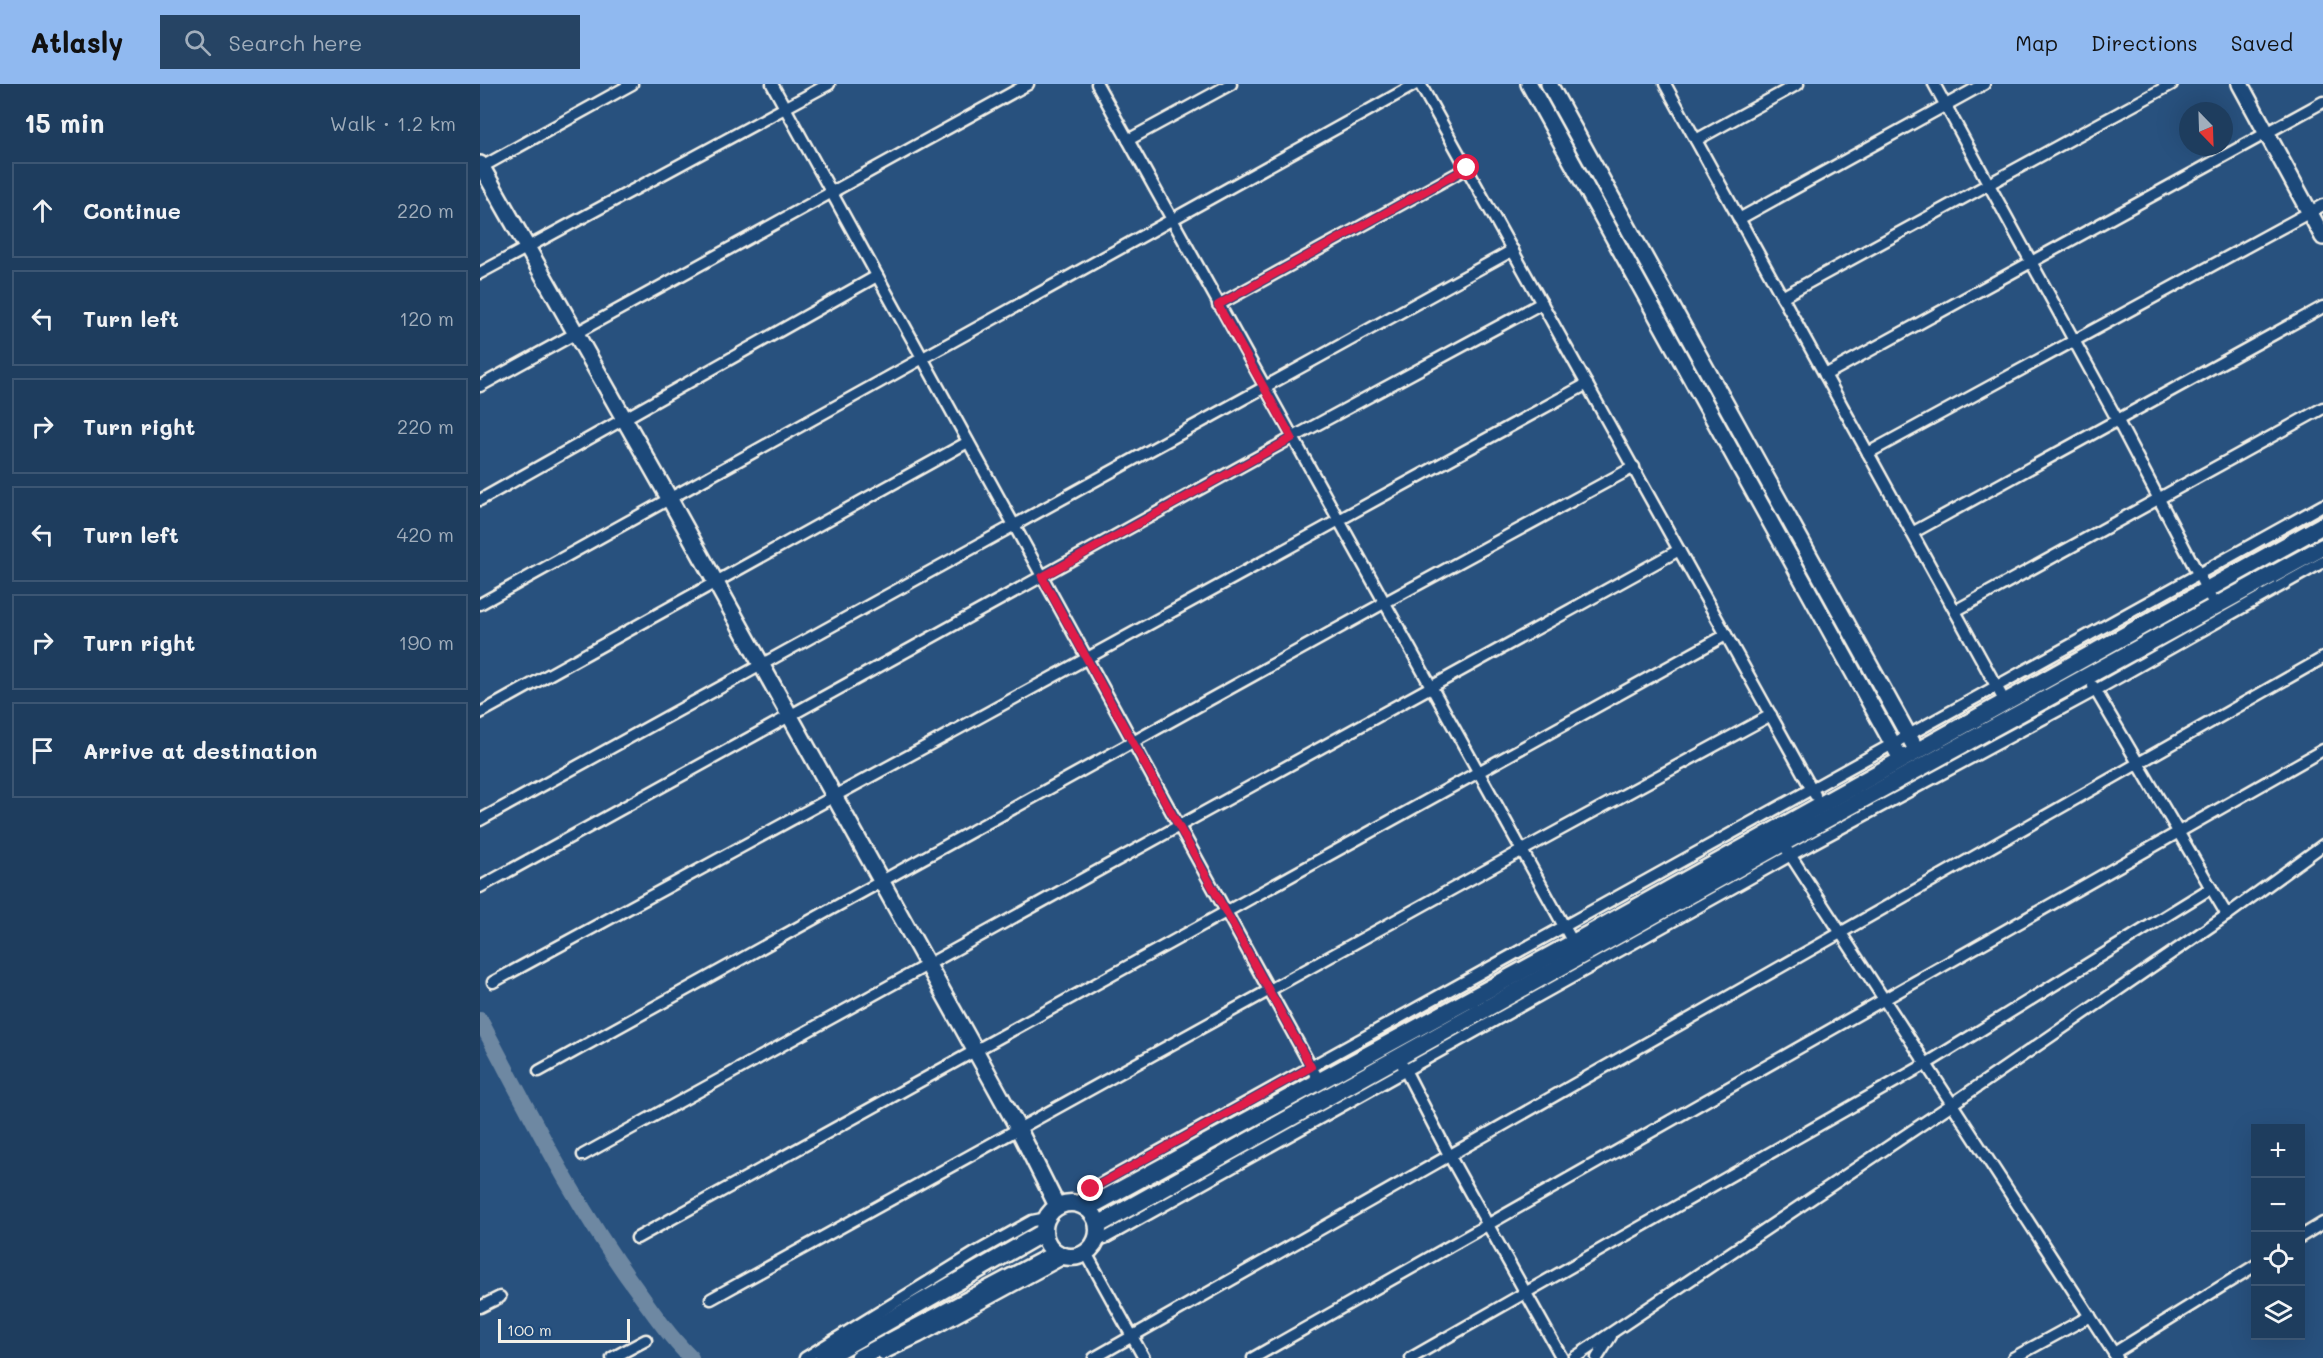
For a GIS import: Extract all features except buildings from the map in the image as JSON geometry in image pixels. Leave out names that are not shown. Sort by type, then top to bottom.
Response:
[{"type":"main road","points":[[1529,84],[1897,752]]},
{"type":"main road","points":[[1549,84],[1912,743]]},
{"type":"main road","points":[[2240,84],[2271,131],[2318,211],[2323,237]]},
{"type":"main road","points":[[2250,84],[2271,131]]},
{"type":"main road","points":[[480,166],[669,498],[1019,1130],[1050,1219],[1048,1244],[1061,1255],[1076,1257],[1094,1240],[1402,1064],[1816,797],[1912,743],[2005,702],[2323,525]]},
{"type":"main road","points":[[1082,1205],[1315,1074],[1787,849],[1828,819],[2092,684],[2216,606],[2323,547]]},
{"type":"main road","points":[[824,1358],[1050,1219],[1067,1203],[1082,1205],[1094,1215],[1094,1240]]},
{"type":"main road","points":[[859,1358],[1061,1255]]},
{"type":"street","points":[[480,166],[632,84]]},
{"type":"street","points":[[772,84],[1315,1074],[1564,927],[1816,797]]},
{"type":"street","points":[[480,273],[829,84]]},
{"type":"street","points":[[480,386],[1028,84]]},
{"type":"street","points":[[1097,84],[1577,950]]},
{"type":"street","points":[[1128,141],[1231,84]]},
{"type":"street","points":[[480,604],[1418,84],[1513,250],[1828,819]]},
{"type":"street","points":[[1665,84],[2005,702]]},
{"type":"street","points":[[1696,140],[1798,84]]},
{"type":"street","points":[[1934,84],[2216,606]]},
{"type":"street","points":[[1739,219],[1984,84]]},
{"type":"street","points":[[1782,297],[2172,84]]},
{"type":"street","points":[[1825,375],[2323,102]]},
{"type":"street","points":[[1218,305],[1467,168]]},
{"type":"street","points":[[1868,453],[2318,211]]},
{"type":"street","points":[[480,820],[1513,250]]},
{"type":"street","points":[[480,500],[877,276]]},
{"type":"street","points":[[480,887],[1292,438],[1542,303]]},
{"type":"street","points":[[1912,533],[2323,307]]},
{"type":"street","points":[[493,982],[835,798],[1086,657],[1587,384]]},
{"type":"street","points":[[1954,611],[2323,408]]},
{"type":"street","points":[[480,713],[968,442]]},
{"type":"street","points":[[539,1071],[1634,467]]},
{"type":"street","points":[[1912,743],[1996,687],[2323,505]]},
{"type":"street","points":[[583,1155],[1679,550]]},
{"type":"street","points":[[1562,1358],[1449,1155],[1402,1064],[1787,849],[2323,562]]},
{"type":"street","points":[[637,1238],[1726,635]]},
{"type":"street","points":[[1094,1358],[2323,658]]},
{"type":"street","points":[[2092,684],[2227,915]]},
{"type":"street","points":[[711,1299],[1521,851],[1771,716]]},
{"type":"street","points":[[1252,1358],[2323,750]]},
{"type":"street","points":[[1574,1358],[1952,1104],[2227,915],[2323,845]]},
{"type":"street","points":[[1787,849],[2116,1355],[2251,1268]]},
{"type":"street","points":[[1411,1358],[1926,1064],[2211,888]]},
{"type":"street","points":[[805,1358],[975,1253],[1032,1221],[1050,1219]]},
{"type":"street","points":[[2305,1234],[2323,1223]]},
{"type":"street","points":[[1094,1240],[1132,1336],[1144,1358]]},
{"type":"street","points":[[874,1358],[928,1332],[1061,1255]]},
{"type":"street","points":[[480,1307],[500,1297]]},
{"type":"street","points":[[2013,1358],[2090,1316]]},
{"type":"street","points":[[1597,1358],[1612,1333]]},
{"type":"street","points":[[612,1358],[646,1340]]},
{"type":"waterway","points":[[480,1020],[554,1158],[593,1225],[656,1317],[691,1358]]},
{"type":"route","points":[[1091,1189],[1311,1067],[1042,577],[1292,438],[1218,305],[1467,168]]}]
